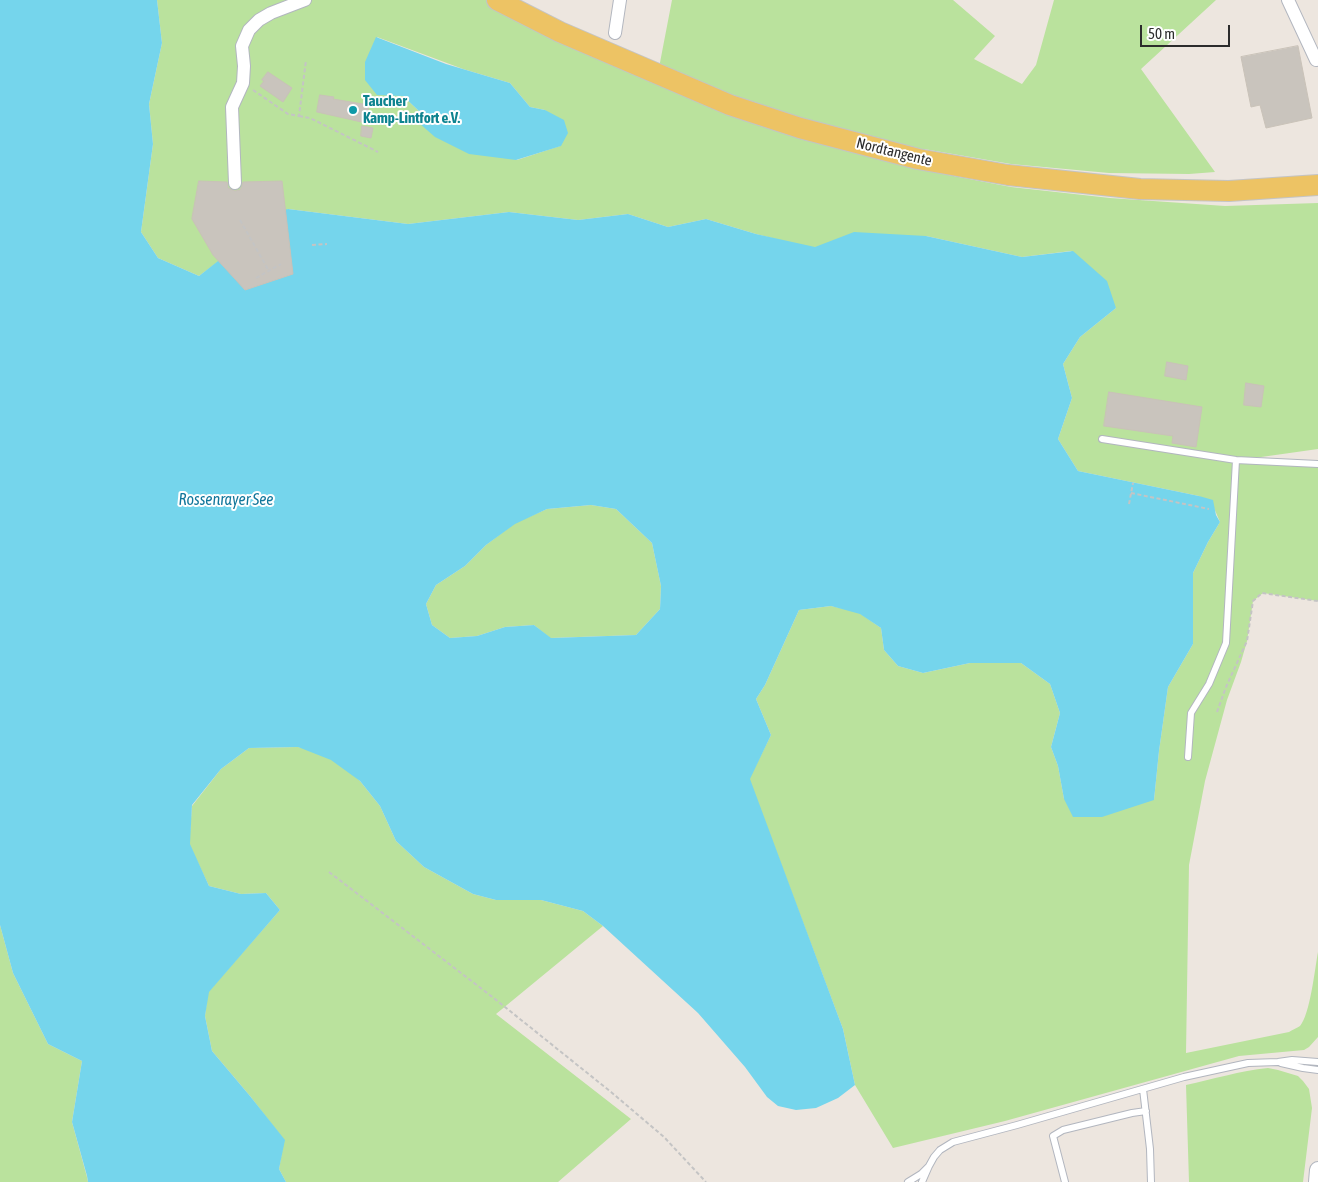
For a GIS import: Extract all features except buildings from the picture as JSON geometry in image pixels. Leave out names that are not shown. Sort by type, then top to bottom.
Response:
[{"type":"main road","name":"Nordtangente","points":[[497,0],[560,32],[730,105],[800,128],[918,159],[1008,175],[1140,189],[1228,191],[1318,185]]},
{"type":"street","points":[[235,182],[232,107],[243,83],[242,46],[250,30],[259,20],[271,13],[305,0]]},
{"type":"street","points":[[615,33],[620,0]]},
{"type":"street","points":[[1288,0],[1316,60],[1318,59]]},
{"type":"street","points":[[1316,1182],[1318,1170]]},
{"type":"lane","points":[[1102,439],[1236,460],[1318,464]]},
{"type":"lane","points":[[1188,757],[1191,713],[1210,684],[1226,643],[1236,460]]},
{"type":"lane","points":[[908,1182],[921,1174],[940,1150],[953,1142],[1184,1077],[1231,1066],[1292,1060],[1318,1062]]},
{"type":"lane","points":[[1278,1062],[1318,1070]]},
{"type":"lane","points":[[1142,1089],[1150,1148],[1151,1182]]},
{"type":"lane","points":[[1066,1182],[1053,1136],[1063,1130],[1146,1111]]},
{"type":"lane","points":[[922,1182],[928,1166]]},
{"type":"path","points":[[299,116],[306,60]]},
{"type":"path","points":[[243,83],[288,114],[310,118],[378,152]]},
{"type":"path","points":[[240,220],[269,271]]},
{"type":"path","points":[[312,245],[327,244]]},
{"type":"path","points":[[256,278],[281,264]]},
{"type":"path","points":[[1129,504],[1133,483]]},
{"type":"path","points":[[1131,493],[1208,509]]},
{"type":"path","points":[[1217,712],[1247,641],[1253,601],[1262,593],[1318,601]]},
{"type":"path","points":[[330,872],[495,999],[611,1092],[664,1137],[706,1182]]},
{"type":"green space","points":[[157,0],[497,0],[658,73],[672,0],[953,0],[995,36],[974,59],[1022,84],[1036,65],[1054,0],[1216,0],[1141,69],[1215,172],[1189,174],[1109,173],[1011,164],[924,149],[918,159],[808,131],[917,169],[1011,187],[1110,198],[1225,206],[1318,203],[1318,449],[1240,460],[1318,464],[1318,601],[1263,593],[1253,601],[1247,641],[1227,700],[1205,781],[1189,865],[1186,1053],[1289,1032],[1300,1026],[1307,1012],[1318,952],[1318,1037],[1304,1050],[1239,1056],[1005,1121],[893,1148],[855,1085],[843,1029],[749,779],[771,735],[756,699],[765,685],[799,610],[831,606],[858,612],[881,628],[884,650],[898,666],[923,673],[970,663],[1021,663],[1050,684],[1060,713],[1051,747],[1058,766],[1064,799],[1154,800],[1168,687],[1193,644],[1193,573],[1220,522],[1214,508],[1199,496],[1078,471],[1058,439],[1072,398],[1063,364],[1080,337],[1116,308],[1071,251],[1022,257],[926,236],[812,248],[706,219],[668,227],[628,214],[578,220],[509,212],[408,224],[288,209],[199,276],[158,258],[141,232],[153,144],[149,104],[162,43]],"holes":[[[377,37],[463,69],[510,83],[530,107],[545,110],[560,146],[517,160],[420,112],[403,96]]]},
{"type":"green space","points":[[591,505],[616,509],[652,543],[661,586],[660,609],[636,635],[550,638],[534,625],[505,627],[477,636],[450,638],[432,625],[426,604],[436,585],[465,566],[486,545],[515,523],[547,509]]},
{"type":"green space","points":[[298,747],[329,753],[360,781],[380,806],[396,841],[424,867],[473,894],[496,900],[541,900],[583,911],[603,926],[496,1014],[631,1119],[558,1182],[286,1182],[279,1169],[284,1140],[212,1051],[205,1016],[208,992],[280,910],[266,893],[241,894],[209,886],[189,844],[192,806],[221,769],[249,748]]},
{"type":"green space","points":[[0,925],[13,973],[48,1044],[82,1061],[72,1122],[88,1182],[0,1182]]},
{"type":"green space","points":[[1268,1068],[1298,1076],[1309,1089],[1312,1108],[1303,1182],[1189,1182],[1186,1085]]},
{"type":"water","name":"Rossenrayer See","points":[[0,0],[157,0],[162,43],[149,104],[153,144],[141,232],[158,258],[199,276],[232,250],[265,215],[288,209],[408,224],[509,212],[578,220],[628,214],[668,227],[706,219],[756,234],[815,247],[854,232],[926,236],[1022,257],[1073,251],[1107,281],[1116,308],[1080,337],[1063,364],[1072,398],[1058,439],[1078,471],[1213,500],[1216,515],[1220,522],[1193,573],[1193,644],[1168,687],[1154,800],[1102,817],[1073,817],[1064,799],[1058,766],[1051,747],[1060,713],[1050,684],[1021,663],[970,663],[923,673],[898,666],[884,650],[881,628],[860,614],[831,606],[799,610],[765,685],[756,699],[771,735],[750,779],[843,1029],[855,1085],[838,1098],[816,1108],[796,1110],[778,1106],[767,1097],[745,1067],[698,1013],[603,926],[583,911],[541,900],[496,900],[473,894],[424,867],[396,841],[380,806],[360,781],[331,760],[298,747],[249,748],[221,769],[192,805],[190,844],[209,886],[241,894],[266,893],[280,910],[209,992],[205,1016],[212,1051],[285,1140],[279,1169],[286,1182],[88,1182],[72,1122],[82,1061],[48,1044],[13,973],[0,925]],"holes":[[[591,505],[616,509],[652,543],[661,586],[660,609],[636,635],[551,638],[534,625],[505,627],[477,636],[450,638],[432,625],[426,604],[436,585],[465,566],[486,545],[515,524],[547,509]]]},
{"type":"water","points":[[376,37],[446,64],[510,83],[530,107],[545,110],[564,120],[568,133],[561,146],[516,160],[469,154],[435,137],[419,123],[420,112],[403,96],[377,95],[365,80],[365,62]]},
{"type":"place","name":"Taucher Kamp-Lintfort e.V.","points":[[353,110]]}]
